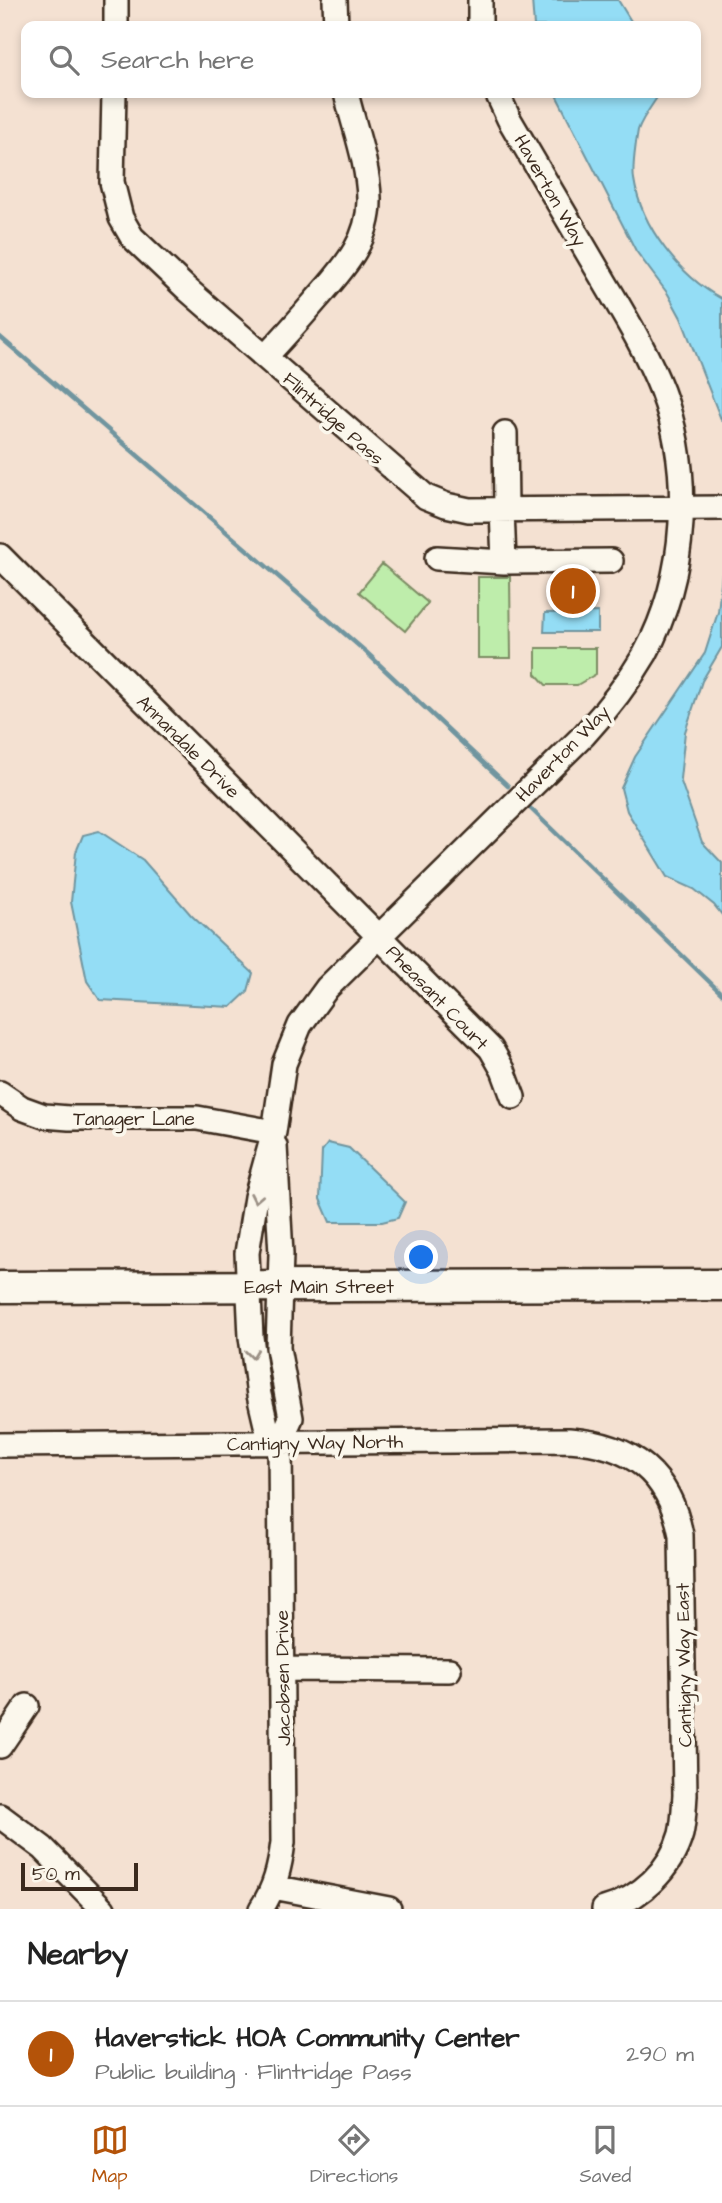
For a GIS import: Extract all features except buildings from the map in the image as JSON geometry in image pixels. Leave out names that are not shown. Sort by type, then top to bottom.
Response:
[{"type":"main road","name":"East Main Street","points":[[0,1287],[722,1284]]},
{"type":"street","points":[[116,0],[116,21]]},
{"type":"street","points":[[335,0],[336,21]]},
{"type":"street","points":[[480,0],[480,21]]},
{"type":"street","name":"Flintridge Pass","points":[[114,98],[112,182],[115,201],[125,227],[147,253],[426,497],[457,508],[722,508]]},
{"type":"street","points":[[265,357],[346,266],[358,247],[364,230],[369,200],[367,180],[347,98]]},
{"type":"street","name":"Haverton Way","points":[[248,1286],[247,1253],[256,1197],[274,1132],[281,1075],[300,1025],[327,988],[584,735],[621,690],[649,646],[675,570],[681,508],[679,467],[675,436],[666,403],[634,332],[499,98]]},
{"type":"street","points":[[504,562],[505,433]]},
{"type":"street","points":[[437,558],[504,562],[611,561]]},
{"type":"street","name":"Annandale Drive","points":[[3,566],[379,936]]},
{"type":"street","name":"Pheasant Court","points":[[379,936],[491,1049],[503,1070],[513,1097]]},
{"type":"street","name":"Tanager Lane","points":[[0,1093],[22,1108],[44,1116],[185,1117],[274,1132]]},
{"type":"street","name":"Haverton Way","points":[[274,1132],[279,1184],[279,1285]]},
{"type":"street","name":"Jacobsen Drive","points":[[261,1909],[280,1867],[282,1842],[279,1443],[291,1418],[278,1348],[279,1285]]},
{"type":"street","points":[[248,1286],[252,1352],[262,1417],[267,1429],[279,1443]]},
{"type":"street","name":"Cantigny Way North","points":[[0,1445],[569,1440],[605,1444],[627,1453]]},
{"type":"street","name":"Cantigny Way East","points":[[604,1909],[629,1899],[647,1886],[664,1868],[681,1833],[685,1794],[682,1550],[678,1520],[665,1490],[651,1472],[627,1453]]},
{"type":"street","points":[[281,1670],[449,1670]]},
{"type":"street","points":[[0,1746],[27,1706]]},
{"type":"street","points":[[0,1816],[43,1848],[103,1909]]},
{"type":"street","points":[[273,1887],[388,1909]]},
{"type":"green space","points":[[382,564],[428,603],[405,631],[359,592]]},
{"type":"green space","points":[[478,577],[510,577],[511,658],[478,658]]},
{"type":"green space","points":[[536,648],[596,648],[596,674],[577,685],[546,685],[536,674]]},
{"type":"water","points":[[532,0],[618,0],[631,21],[534,21]]},
{"type":"water","points":[[558,98],[657,98],[638,130],[634,179],[645,215],[665,248],[692,277],[722,299],[722,422],[681,318],[668,294],[636,251]]},
{"type":"water","points":[[722,573],[722,647],[702,681],[685,732],[680,779],[702,842],[722,863],[722,915],[694,889],[667,877],[627,811],[621,788],[635,757],[705,653],[718,612]]},
{"type":"water","points":[[598,612],[598,632],[544,632],[545,613]]},
{"type":"water","points":[[99,831],[143,860],[191,915],[253,973],[248,991],[231,1007],[100,1000],[87,981],[71,902],[76,852],[83,835]]},
{"type":"water","points":[[328,1143],[349,1148],[405,1202],[398,1218],[382,1222],[330,1222],[320,1199],[322,1151]]},
{"type":"waterway","points":[[0,337],[366,652],[508,786]]},
{"type":"waterway","points":[[530,808],[722,994]]},
{"type":"place","name":"Haverstick HOA Community Center","points":[[573,591]]}]
